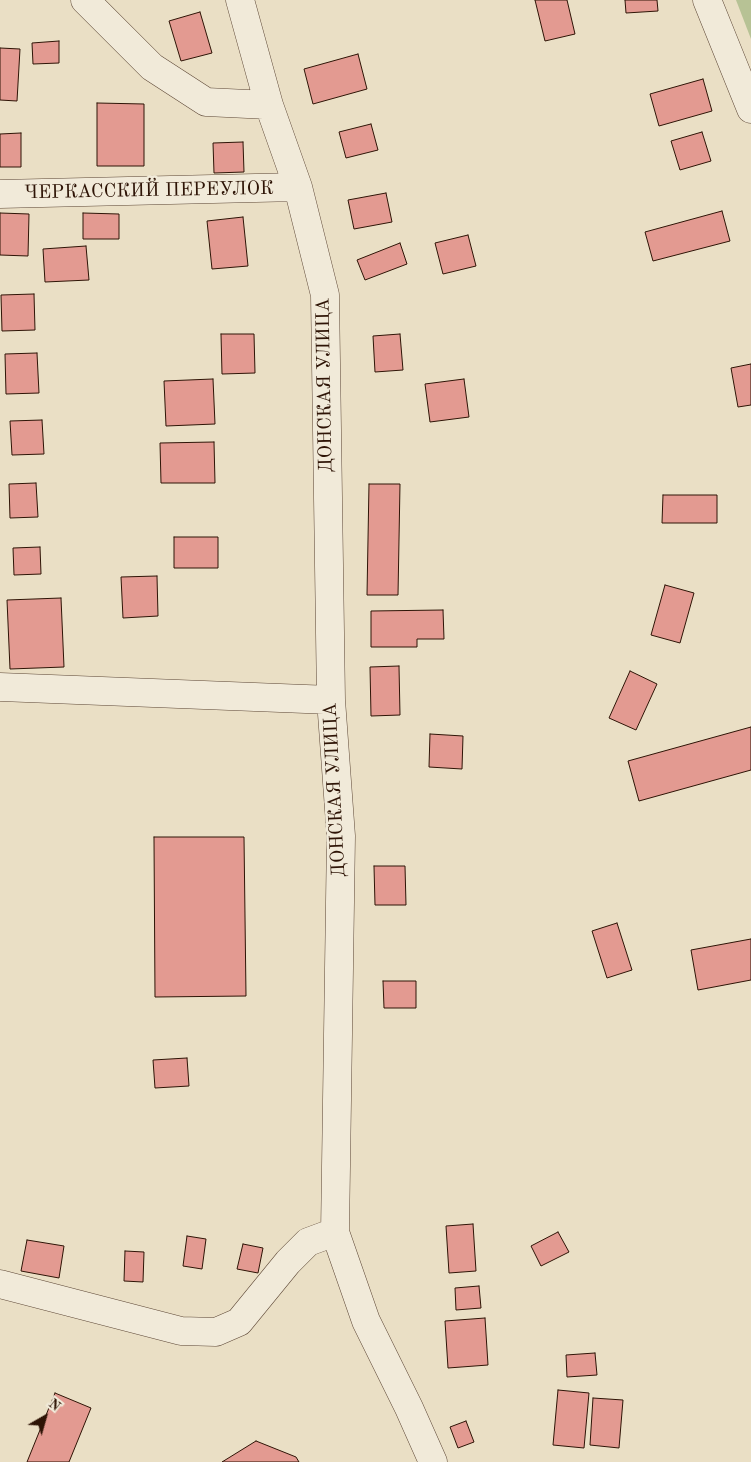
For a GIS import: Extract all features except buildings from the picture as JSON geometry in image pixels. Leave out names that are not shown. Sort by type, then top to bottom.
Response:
[{"type":"street","points":[[85,0],[152,67],[206,102],[269,105]]},
{"type":"street","name":"ДОНСКАЯ УЛИЦА","points":[[240,0],[269,105],[298,187],[325,295],[331,700],[341,836],[335,1232],[366,1321],[433,1462]]},
{"type":"street","points":[[707,0],[751,109]]},
{"type":"street","name":"ЧЕРКАССКИЙ ПЕРЕУЛОК","points":[[0,194],[298,187]]},
{"type":"street","points":[[0,687],[331,700]]},
{"type":"street","points":[[0,1284],[181,1331],[216,1332],[239,1322],[288,1262],[308,1242],[335,1232]]},
{"type":"green space","points":[[736,0],[751,0],[751,39]]}]
